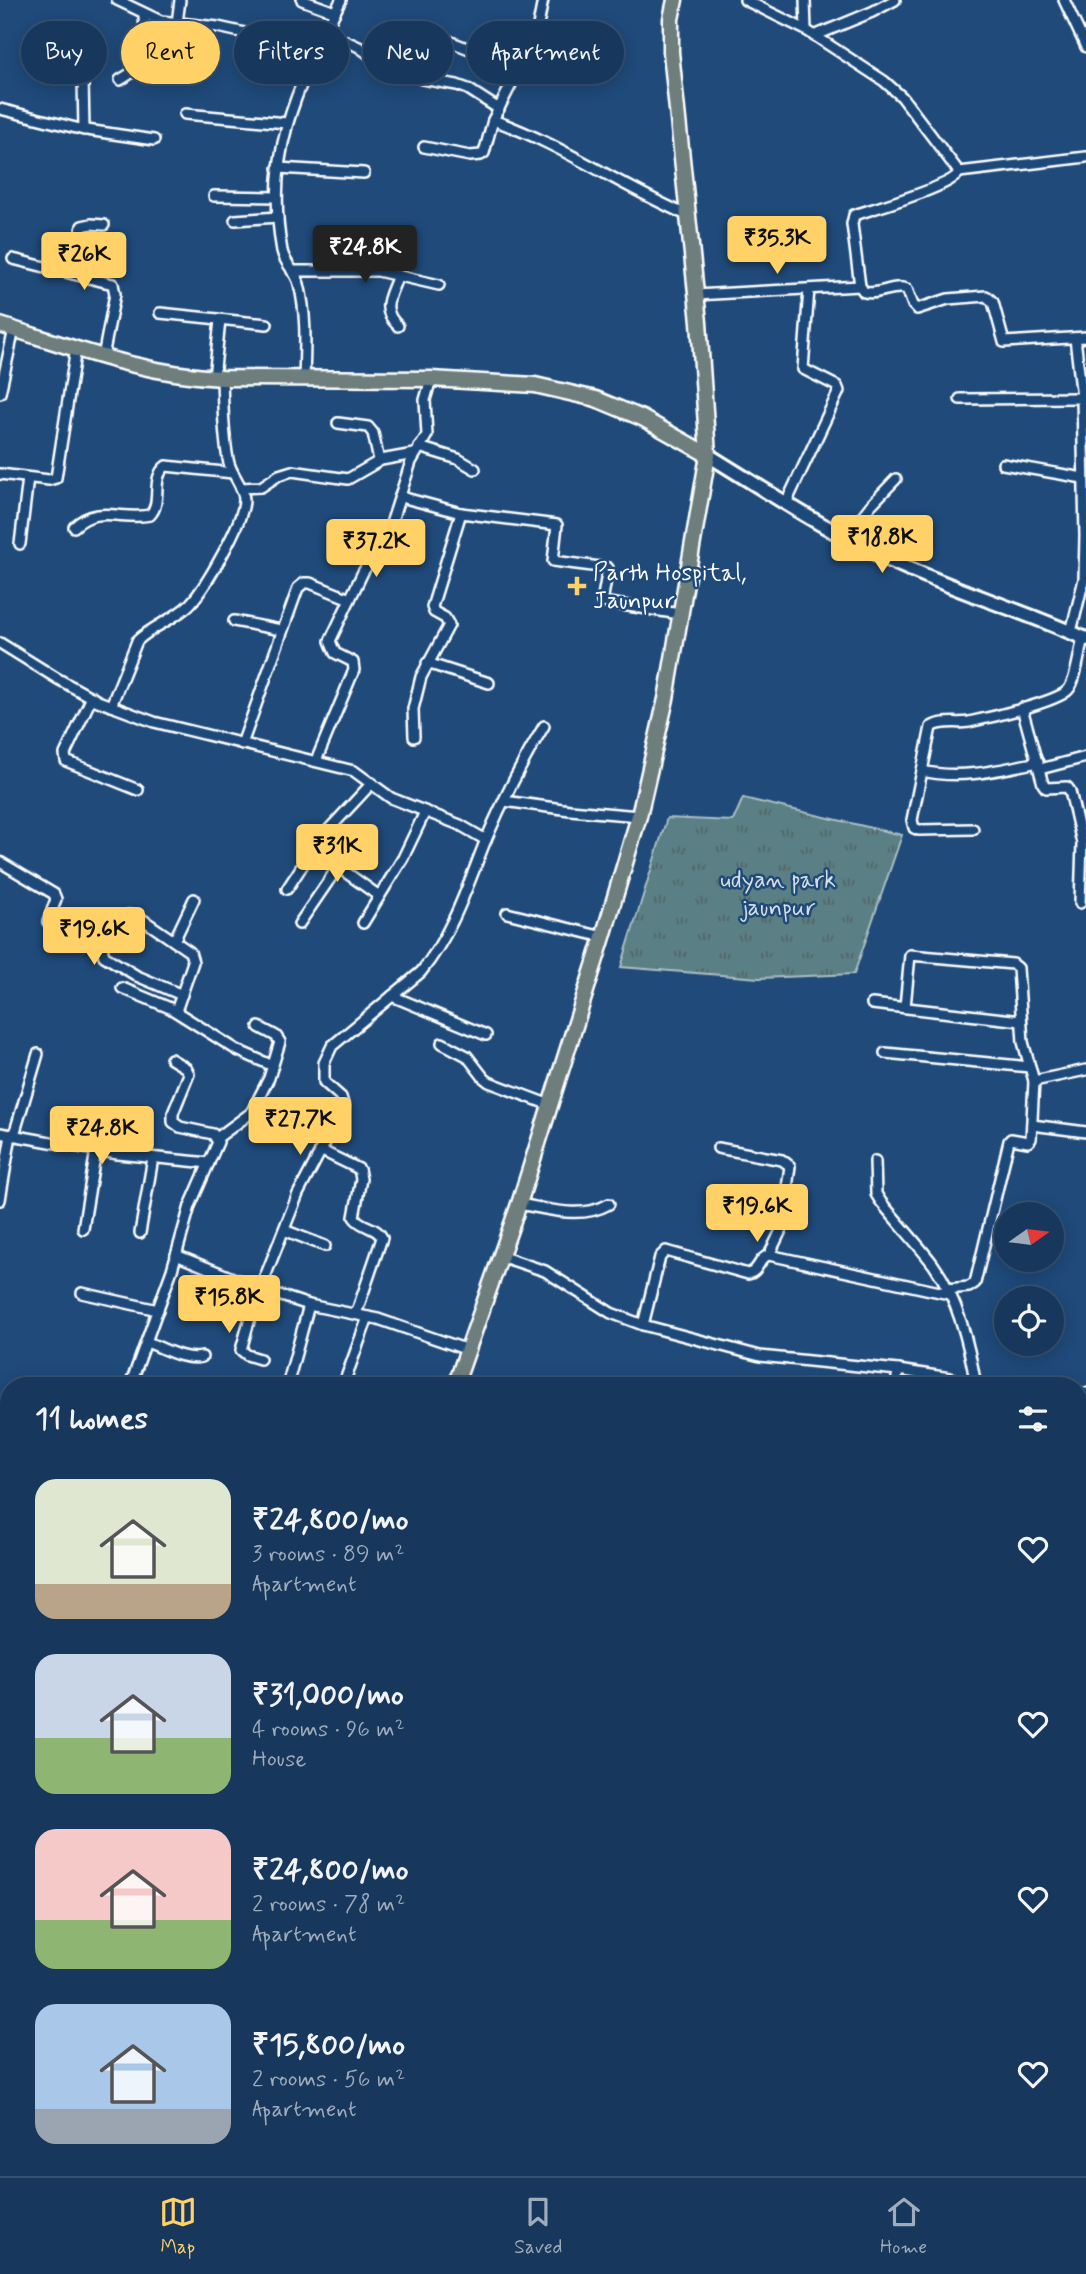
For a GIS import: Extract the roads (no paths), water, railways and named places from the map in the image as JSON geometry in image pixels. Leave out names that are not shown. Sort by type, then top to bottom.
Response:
[{"type":"highway","points":[[458,1377],[519,1204],[639,816],[666,699],[708,455],[689,216],[671,52],[671,19],[675,0]]},
{"type":"highway","points":[[7,327],[103,358],[173,373],[218,378],[506,382],[559,390],[596,400],[642,418],[708,455]]},
{"type":"main road","points":[[708,455],[845,538],[927,577],[1080,636]]},
{"type":"street","points":[[117,0],[153,19],[165,21]]},
{"type":"street","points":[[177,21],[180,0]]},
{"type":"street","points":[[302,0],[335,12]]},
{"type":"street","points":[[331,21],[341,0]]},
{"type":"street","points":[[539,21],[543,0]]},
{"type":"street","points":[[745,0],[810,33],[884,81],[902,97],[959,172]]},
{"type":"street","points":[[805,0],[810,33]]},
{"type":"street","points":[[810,33],[872,12],[895,0]]},
{"type":"street","points":[[1064,0],[1086,47]]},
{"type":"street","points":[[120,80],[141,66],[144,57],[144,14]]},
{"type":"street","points":[[349,43],[400,73],[468,89],[499,109]]},
{"type":"street","points":[[83,84],[84,130]]},
{"type":"street","points":[[304,84],[287,124],[278,168],[276,197],[282,253],[287,266],[298,279],[304,307],[304,380]]},
{"type":"street","points":[[424,147],[470,156],[481,155],[493,120],[513,84]]},
{"type":"street","points":[[0,109],[84,130],[154,139]]},
{"type":"street","points":[[185,114],[287,124]]},
{"type":"street","points":[[493,120],[520,130],[647,198],[689,216]]},
{"type":"street","points":[[959,172],[1086,157]]},
{"type":"street","points":[[278,168],[364,173]]},
{"type":"street","points":[[959,172],[956,178],[934,188],[854,215],[852,224],[860,286],[864,292],[876,294],[902,287],[907,289],[917,309],[948,299],[986,296],[993,302],[1004,342],[1086,337]]},
{"type":"street","points":[[214,196],[276,197]]},
{"type":"street","points":[[235,220],[278,217]]},
{"type":"street","points":[[74,274],[82,226],[104,225]]},
{"type":"street","points":[[13,259],[107,282],[115,288],[103,358]]},
{"type":"street","points":[[292,271],[367,271],[439,285]]},
{"type":"street","points":[[398,275],[387,307],[388,316],[398,326]]},
{"type":"street","points":[[696,295],[860,286]]},
{"type":"street","points":[[786,503],[839,391],[837,386],[803,369],[809,289]]},
{"type":"street","points":[[160,313],[267,324]]},
{"type":"street","points":[[111,706],[137,641],[174,618],[200,591],[241,513],[244,497],[228,459],[218,378],[220,320]]},
{"type":"street","points":[[0,393],[7,327]]},
{"type":"street","points":[[973,829],[914,828],[912,820],[929,733],[935,725],[965,722],[1022,708],[1051,699],[1070,689],[1080,636],[1084,579],[1082,398],[1075,338]]},
{"type":"street","points":[[0,474],[49,480],[56,478],[76,348]]},
{"type":"street","points":[[316,761],[354,670],[353,662],[335,653],[330,641],[363,572],[388,533],[416,451],[427,435],[425,400],[431,379]]},
{"type":"street","points":[[960,399],[1082,398]]},
{"type":"street","points":[[338,423],[369,427],[373,433],[379,461]]},
{"type":"street","points":[[241,488],[261,487],[279,475],[292,471],[348,479],[379,461],[416,451],[457,459],[475,469]]},
{"type":"street","points":[[1003,464],[1083,478]]},
{"type":"street","points":[[74,527],[84,518],[100,513],[150,514],[155,510],[159,473],[166,466],[233,473]]},
{"type":"street","points":[[20,544],[28,478]]},
{"type":"street","points":[[845,538],[896,479]]},
{"type":"street","points":[[401,497],[461,513],[557,525],[553,561],[608,568],[602,602],[680,614]]},
{"type":"street","points":[[414,737],[412,721],[416,694],[427,663],[449,625],[432,607],[461,513]]},
{"type":"street","points":[[242,744],[298,588],[304,583],[310,583],[350,599]]},
{"type":"street","points":[[234,621],[281,630]]},
{"type":"street","points":[[0,643],[111,706],[154,722],[354,771],[391,798],[460,825],[486,840]]},
{"type":"street","points":[[427,663],[489,683]]},
{"type":"street","points":[[92,697],[65,754],[66,761],[138,790]]},
{"type":"street","points":[[1022,708],[1046,788],[1067,786],[1070,791],[1082,843],[1080,903]]},
{"type":"street","points":[[260,1359],[243,1353],[241,1346],[284,1230],[344,1103],[324,1082],[324,1063],[332,1046],[421,972],[443,941],[504,801],[544,726]]},
{"type":"street","points":[[922,772],[944,776],[967,775],[1086,757]]},
{"type":"street","points":[[287,889],[313,849],[372,783]]},
{"type":"street","points":[[504,801],[639,816]]},
{"type":"street","points":[[363,923],[403,858],[425,812]]},
{"type":"street","points":[[313,849],[379,896]]},
{"type":"street","points":[[0,862],[54,894],[56,899],[48,922]]},
{"type":"street","points":[[299,925],[338,867]]},
{"type":"street","points":[[174,941],[194,899]]},
{"type":"street","points":[[507,913],[603,937]]},
{"type":"street","points":[[176,1011],[182,995],[194,958],[190,952],[139,917],[131,915],[124,919],[102,948],[108,960],[182,995]]},
{"type":"street","points":[[643,1325],[658,1265],[663,1252],[670,1251],[748,1274],[758,1269],[762,1258],[769,1255],[948,1292],[970,1287],[975,1283],[1009,1141],[1029,1141],[1034,1081],[1023,1042],[1017,966],[910,955],[905,1007]]},
{"type":"street","points":[[122,988],[176,1011],[245,1054],[273,1066]]},
{"type":"street","points":[[392,996],[486,1035]]},
{"type":"street","points":[[872,1004],[1021,1021]]},
{"type":"street","points":[[133,1377],[158,1310],[190,1206],[218,1139],[251,1113],[273,1066],[279,1039],[259,1027]]},
{"type":"street","points":[[442,1043],[467,1056],[489,1082],[550,1105]]},
{"type":"street","points":[[885,1053],[1030,1066]]},
{"type":"street","points":[[0,1200],[12,1135],[38,1054]]},
{"type":"street","points":[[171,1059],[186,1068],[189,1074],[173,1113],[173,1122],[213,1134],[218,1139]]},
{"type":"street","points":[[1034,1081],[1086,1070]]},
{"type":"street","points":[[1031,1125],[1086,1132]]},
{"type":"street","points":[[0,1133],[96,1150],[209,1163]]},
{"type":"street","points":[[718,1148],[782,1160],[790,1166],[787,1188],[793,1206],[769,1255]]},
{"type":"street","points":[[83,1229],[96,1150]]},
{"type":"street","points":[[320,1150],[359,1169],[362,1179],[354,1217],[359,1223],[379,1232],[382,1238],[356,1314]]},
{"type":"street","points":[[140,1233],[153,1158]]},
{"type":"street","points":[[876,1161],[876,1194],[933,1265],[948,1292],[966,1335],[975,1377]]},
{"type":"street","points":[[519,1204],[574,1213],[593,1211],[609,1204]]},
{"type":"street","points":[[284,1230],[325,1246]]},
{"type":"street","points":[[176,1255],[260,1289],[309,1305],[368,1317],[468,1350]]},
{"type":"street","points":[[500,1256],[545,1271],[611,1313],[643,1325],[760,1356],[944,1377]]},
{"type":"street","points":[[82,1293],[158,1310]]},
{"type":"street","points":[[289,1377],[309,1305]]},
{"type":"street","points":[[346,1377],[368,1317]]},
{"type":"street","points":[[147,1342],[184,1356],[202,1357]]},
{"type":"street","points":[[898,1370],[898,1377]]},
{"type":"place","name":"Parth Hospital, Jaunpur","points":[[577,586]]},
{"type":"park label","name":"udyan park jaunpur","points":[[778,893]]}]
